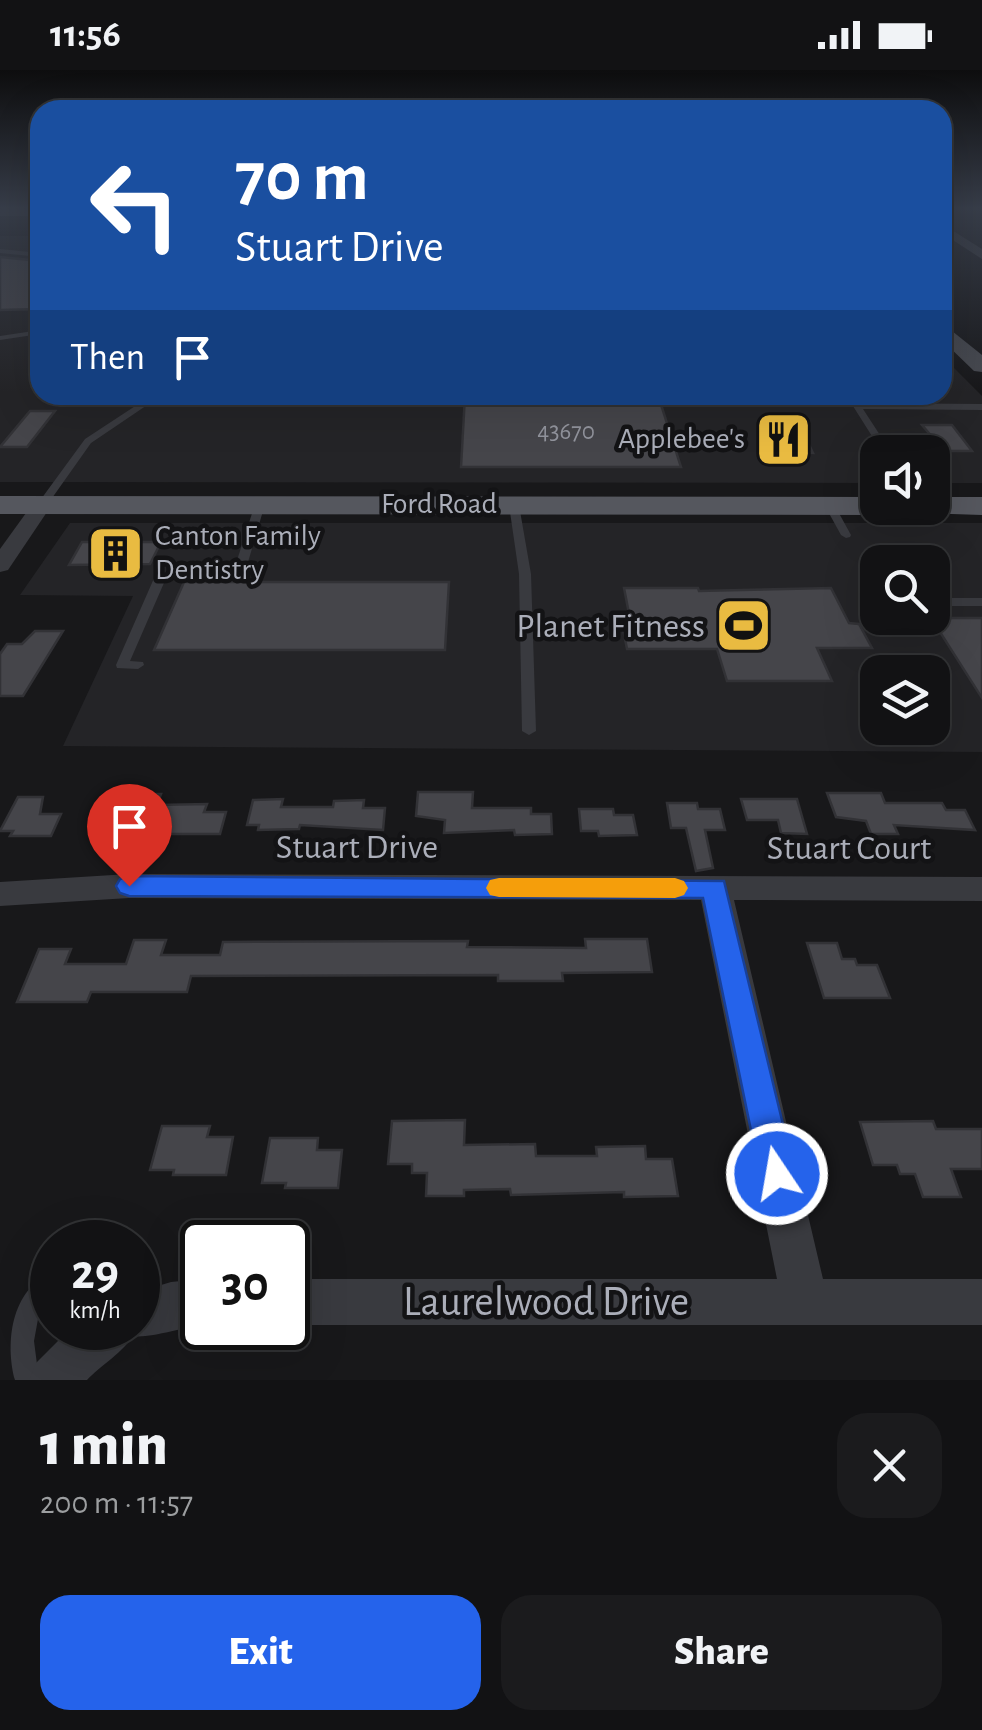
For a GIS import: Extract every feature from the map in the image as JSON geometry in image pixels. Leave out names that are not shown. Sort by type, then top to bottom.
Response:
[{"type":"main road","name":"Ford Road","points":[[0,506],[860,506]]},
{"type":"main road","points":[[950,506],[982,506]]},
{"type":"street","points":[[952,340],[982,366]]},
{"type":"street","points":[[0,565],[41,506]]},
{"type":"street","name":"Stuart Drive","points":[[0,894],[129,886],[715,888]]},
{"type":"street","points":[[715,888],[805,1302]]},
{"type":"street","name":"Stuart Court","points":[[715,888],[982,889]]},
{"type":"street","name":"Laurelwood Drive","points":[[310,1302],[982,1302]]},
{"type":"lane","points":[[0,338],[30,334]]},
{"type":"lane","points":[[952,403],[982,407]]},
{"type":"lane","points":[[41,506],[88,441],[143,405]]},
{"type":"lane","points":[[857,406],[889,405]]},
{"type":"lane","points":[[857,406],[875,435]]},
{"type":"lane","points":[[238,576],[260,504]]},
{"type":"lane","points":[[514,504],[525,574],[529,731]]},
{"type":"lane","points":[[830,506],[846,534]]},
{"type":"lane","points":[[138,665],[122,665],[162,576]]},
{"type":"lane","points":[[950,602],[982,602]]},
{"type":"lane","points":[[27,1380],[18,1353],[30,1313]]},
{"type":"shaded area","points":[[0,270],[30,270],[30,405],[952,405],[952,366],[982,396],[982,483],[950,483],[950,435],[860,435],[860,483],[0,482]]},
{"type":"shaded area","points":[[70,523],[982,523],[982,752],[63,746],[133,596],[20,595]]},
{"type":"building","points":[[0,270],[30,270],[30,309],[0,310]]},
{"type":"building","points":[[464,405],[661,405],[681,467],[461,467]]},
{"type":"building","points":[[30,411],[55,411],[27,447],[0,447]]},
{"type":"building","points":[[760,423],[799,424],[813,453],[773,452]]},
{"type":"building","points":[[922,425],[952,425],[972,451],[950,451],[950,435],[930,435]]},
{"type":"building","name":"Canton Family Dentistry","points":[[82,542],[161,542],[150,564],[69,565]]},
{"type":"building","points":[[184,582],[449,582],[445,650],[154,650]]},
{"type":"building","points":[[624,588],[831,588],[849,623],[859,624],[860,635],[865,635],[872,648],[817,648],[832,681],[727,681],[717,649],[627,649],[622,624],[631,624]]},
{"type":"building","points":[[950,618],[982,618],[982,698],[942,635],[950,635]]},
{"type":"building","points":[[35,631],[63,631],[23,696],[0,696],[0,654],[7,644],[22,644]]},
{"type":"building","points":[[418,792],[473,792],[472,808],[531,808],[531,814],[551,814],[552,834],[515,835],[514,830],[444,833],[445,820],[416,816]]},
{"type":"building","points":[[827,793],[881,793],[885,803],[942,803],[946,810],[965,810],[975,830],[894,825],[898,834],[871,834],[866,821],[836,817]]},
{"type":"building","points":[[107,794],[161,794],[157,805],[207,804],[204,812],[226,812],[220,834],[119,834],[124,822],[113,822],[114,817],[97,817]]},
{"type":"building","points":[[18,797],[43,797],[40,814],[61,814],[51,836],[10,836],[13,831],[0,831]]},
{"type":"building","points":[[283,799],[281,807],[333,807],[334,801],[364,800],[363,808],[385,808],[383,830],[300,825],[299,829],[258,830],[259,825],[247,825],[253,800]]},
{"type":"building","points":[[741,799],[797,799],[807,834],[781,833],[778,820],[747,820]]},
{"type":"building","points":[[667,803],[697,803],[698,809],[720,809],[725,830],[705,830],[713,868],[696,871],[686,828],[671,828]]},
{"type":"building","points":[[579,809],[613,809],[614,815],[633,815],[637,835],[599,836],[598,831],[581,831]]},
{"type":"building","points":[[585,939],[647,939],[652,972],[562,973],[563,981],[498,981],[498,975],[191,976],[187,992],[91,992],[87,1002],[17,1002],[39,949],[71,949],[65,964],[126,964],[134,940],[166,940],[161,955],[220,955],[223,942],[468,941],[467,947],[586,948]]},
{"type":"building","points":[[807,943],[837,943],[842,959],[855,959],[857,965],[877,965],[890,998],[824,998]]},
{"type":"building","points":[[465,1120],[464,1145],[535,1144],[536,1156],[597,1156],[596,1147],[645,1146],[646,1159],[672,1159],[678,1196],[624,1197],[624,1192],[511,1195],[510,1189],[464,1190],[464,1196],[426,1196],[427,1173],[412,1173],[412,1164],[388,1164],[392,1121]]},
{"type":"building","points":[[933,1121],[936,1129],[982,1129],[982,1169],[951,1169],[961,1197],[923,1197],[915,1174],[900,1174],[897,1165],[873,1165],[860,1122]]},
{"type":"building","points":[[162,1126],[210,1126],[207,1137],[233,1137],[226,1175],[173,1175],[174,1170],[150,1170]]},
{"type":"building","points":[[270,1138],[318,1138],[317,1150],[342,1150],[338,1188],[285,1188],[286,1183],[262,1183]]},
{"type":"slow traffic","points":[[499,888],[675,888]]},
{"type":"place","name":"Applebee's","points":[[784,439]]},
{"type":"place","name":"Canton Family Dentistry","points":[[116,553]]},
{"type":"place","name":"Planet Fitness","points":[[744,626]]},
{"type":"route","points":[[129,886],[715,888],[777,1174]]}]
